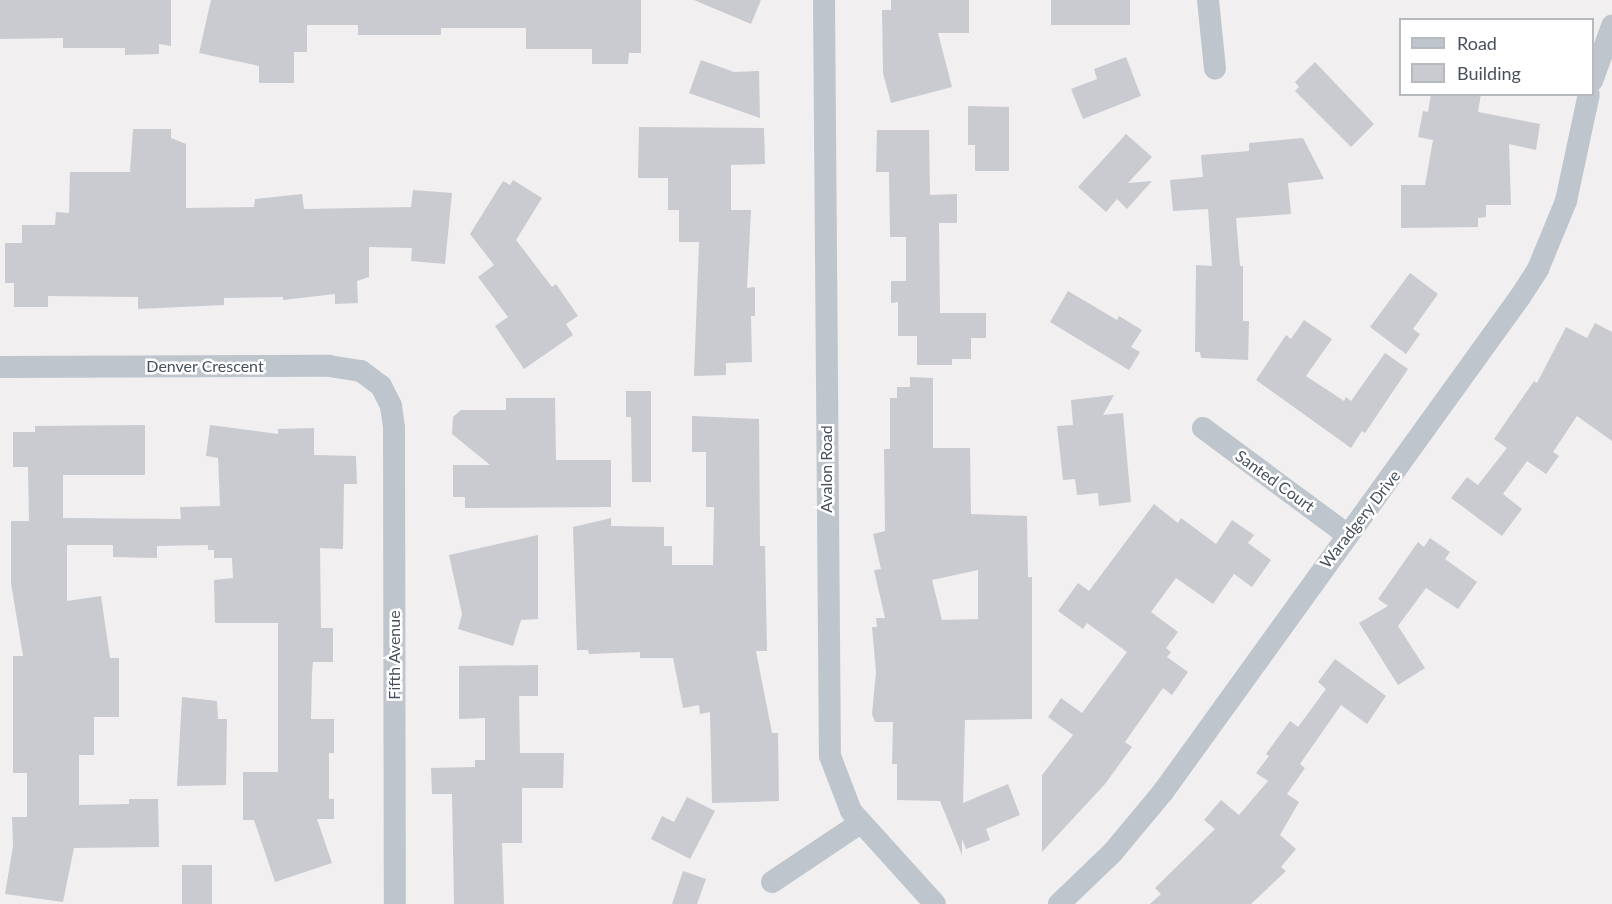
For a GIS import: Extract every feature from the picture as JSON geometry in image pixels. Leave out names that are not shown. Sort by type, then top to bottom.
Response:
[{"type":"street","name":"Avalon Road","points":[[824,0],[828,737],[838,785],[860,823],[935,904]]},
{"type":"street","points":[[1208,0],[1215,69]]},
{"type":"street","points":[[1594,78],[1612,26]]},
{"type":"street","name":"Waradgery Drive","points":[[1059,904],[1113,852],[1156,801],[1346,534],[1394,476],[1538,269],[1566,201],[1589,96]]},
{"type":"street","name":"Denver Crescent","points":[[0,367],[355,369],[381,387],[391,406]]},
{"type":"street","name":"Fifth Avenue","points":[[391,406],[395,904]]},
{"type":"street","name":"Santed Court","points":[[1203,428],[1346,534]]},
{"type":"street","points":[[772,882],[860,823]]},
{"type":"building","points":[[0,0],[171,0],[171,46],[159,44],[159,54],[125,55],[125,48],[63,48],[63,38],[0,39]]},
{"type":"building","points":[[211,0],[641,0],[641,53],[629,53],[628,64],[592,64],[592,49],[526,49],[526,28],[441,28],[441,35],[358,35],[358,25],[307,25],[307,52],[294,52],[294,83],[259,83],[259,66],[199,53]]},
{"type":"building","points":[[694,0],[761,0],[751,24]]},
{"type":"building","points":[[891,0],[969,0],[969,33],[938,33],[952,87],[891,103],[883,73],[882,10],[891,10]]},
{"type":"building","points":[[1051,0],[1130,0],[1130,25],[1051,25]]},
{"type":"building","points":[[1126,57],[1141,96],[1083,119],[1071,89],[1097,79],[1094,69]]},
{"type":"building","points":[[701,60],[734,72],[759,71],[760,118],[689,93]]},
{"type":"building","points":[[1315,62],[1374,124],[1351,147],[1295,91],[1299,87],[1295,82]]},
{"type":"building","points":[[1431,96],[1481,96],[1478,112],[1540,124],[1536,150],[1509,144],[1511,205],[1486,205],[1486,217],[1478,218],[1478,227],[1401,228],[1401,185],[1425,185],[1433,140],[1418,137],[1423,111],[1428,112]]},
{"type":"building","points":[[968,106],[1009,107],[1009,171],[975,171],[975,145],[968,145]]},
{"type":"building","points":[[639,127],[764,128],[765,164],[731,165],[731,210],[751,210],[747,288],[755,287],[755,316],[751,316],[752,362],[726,363],[726,375],[694,376],[699,242],[679,242],[679,210],[668,210],[668,178],[638,178]]},
{"type":"building","points":[[133,129],[171,129],[171,138],[186,144],[186,208],[254,207],[255,199],[302,194],[304,209],[411,207],[413,190],[452,193],[445,264],[411,261],[412,248],[369,247],[369,277],[357,281],[358,303],[335,304],[335,294],[283,300],[283,297],[224,298],[224,305],[138,309],[138,297],[48,296],[48,307],[14,307],[14,283],[5,283],[5,243],[22,243],[22,225],[55,225],[56,212],[69,213],[70,172],[130,172]]},
{"type":"building","points":[[877,130],[929,130],[930,195],[957,194],[957,223],[939,223],[940,313],[986,313],[986,338],[971,338],[971,359],[952,359],[952,365],[917,365],[917,336],[898,336],[898,302],[891,303],[891,281],[906,281],[906,237],[890,237],[889,172],[876,172]]},
{"type":"building","points":[[1126,134],[1152,157],[1128,183],[1152,181],[1127,209],[1117,199],[1106,212],[1078,187]]},
{"type":"building","points":[[1303,138],[1324,179],[1288,183],[1291,214],[1236,218],[1240,266],[1243,266],[1243,321],[1249,321],[1248,360],[1201,358],[1200,352],[1195,352],[1196,265],[1212,266],[1208,209],[1173,211],[1170,180],[1203,177],[1201,155],[1249,151],[1249,143]]},
{"type":"building","points":[[513,180],[542,198],[516,240],[552,287],[556,284],[578,316],[566,324],[573,335],[524,369],[495,326],[508,317],[478,277],[494,265],[470,234],[503,181],[510,185]]},
{"type":"building","points":[[1410,273],[1438,294],[1413,329],[1420,334],[1406,354],[1370,327]]},
{"type":"building","points":[[1068,291],[1117,320],[1119,316],[1142,330],[1131,347],[1140,352],[1129,370],[1050,322]]},
{"type":"building","points":[[1304,320],[1332,339],[1306,376],[1344,401],[1346,397],[1351,401],[1385,353],[1408,369],[1365,433],[1362,431],[1351,448],[1256,380],[1286,335],[1291,339]]},
{"type":"building","points":[[1595,323],[1612,332],[1612,441],[1577,416],[1553,452],[1559,456],[1546,474],[1527,461],[1503,494],[1522,509],[1502,536],[1451,498],[1467,477],[1478,485],[1507,448],[1494,439],[1534,381],[1537,383],[1566,327],[1587,338]]},
{"type":"building","points":[[910,377],[933,378],[933,448],[970,448],[971,514],[1027,516],[1028,577],[1032,577],[1032,719],[965,720],[963,803],[1008,784],[1020,815],[986,829],[990,840],[966,849],[962,839],[962,855],[940,801],[897,800],[897,764],[892,764],[893,722],[875,722],[872,714],[876,672],[872,627],[877,627],[876,618],[885,618],[874,570],[881,569],[873,534],[885,531],[884,449],[890,449],[890,398],[897,398],[897,387],[910,387]],"holes":[[[978,570],[978,619],[942,620],[932,580]]]},
{"type":"building","points":[[626,391],[651,391],[651,482],[632,482],[631,417],[626,417]]},
{"type":"building","points":[[1114,395],[1103,415],[1123,413],[1131,502],[1099,506],[1098,493],[1077,495],[1075,479],[1063,480],[1057,426],[1073,425],[1071,400]]},
{"type":"building","points":[[506,398],[555,398],[556,460],[611,460],[611,507],[465,508],[465,497],[453,497],[453,465],[490,465],[452,434],[453,417],[461,410],[506,410]]},
{"type":"building","points":[[692,416],[759,419],[760,546],[765,546],[767,651],[756,651],[772,733],[778,733],[779,801],[712,803],[710,712],[700,714],[699,705],[683,708],[673,658],[640,658],[640,652],[589,654],[588,650],[577,650],[573,527],[611,518],[611,526],[664,527],[664,546],[672,546],[672,565],[713,565],[714,507],[706,507],[706,452],[692,452]]},
{"type":"building","points":[[145,425],[145,475],[63,475],[63,518],[181,519],[180,507],[220,506],[218,458],[206,456],[210,425],[278,434],[278,429],[314,428],[314,455],[356,456],[357,484],[344,484],[343,549],[320,548],[321,628],[333,628],[333,662],[313,662],[312,673],[311,719],[334,719],[334,753],[329,753],[329,799],[334,799],[334,819],[317,819],[332,863],[275,882],[254,820],[243,820],[243,772],[278,772],[278,623],[215,623],[214,580],[233,578],[232,558],[214,558],[214,550],[208,550],[208,545],[157,546],[157,558],[113,557],[113,545],[67,545],[67,601],[101,596],[110,658],[119,658],[119,717],[94,717],[94,755],[79,755],[79,805],[129,804],[129,799],[158,799],[159,847],[74,848],[63,902],[5,894],[13,846],[12,817],[27,817],[27,773],[13,773],[13,656],[23,656],[11,583],[11,521],[29,521],[28,467],[13,467],[13,432],[35,432],[35,426]]},
{"type":"building","points":[[1154,504],[1178,523],[1181,518],[1216,544],[1232,520],[1254,535],[1248,543],[1271,560],[1252,587],[1234,574],[1213,604],[1176,578],[1151,612],[1178,632],[1166,648],[1171,652],[1167,657],[1188,672],[1172,695],[1163,688],[1125,742],[1132,747],[1105,784],[1042,852],[1042,775],[1073,735],[1048,717],[1061,698],[1082,713],[1127,652],[1087,623],[1083,629],[1058,611],[1078,583],[1089,591]]},
{"type":"building","points":[[538,535],[538,619],[521,620],[513,646],[458,629],[462,614],[449,555]]},
{"type":"building","points":[[1430,538],[1450,552],[1445,559],[1477,582],[1458,609],[1426,588],[1398,626],[1425,668],[1398,685],[1359,623],[1388,606],[1378,599],[1418,542],[1424,547]]},
{"type":"building","points":[[1335,659],[1386,696],[1367,724],[1341,705],[1300,764],[1305,768],[1287,794],[1299,802],[1280,835],[1296,849],[1281,867],[1286,871],[1251,904],[1150,904],[1161,894],[1155,888],[1215,829],[1204,820],[1221,800],[1239,815],[1268,781],[1256,773],[1269,756],[1266,754],[1290,721],[1298,727],[1326,689],[1318,682]]},
{"type":"building","points":[[538,665],[538,696],[519,696],[520,753],[564,753],[563,788],[522,788],[522,843],[502,843],[504,904],[454,904],[452,794],[432,794],[431,768],[475,767],[475,760],[485,760],[485,718],[459,719],[459,666]]},
{"type":"building","points":[[182,697],[217,701],[218,719],[227,719],[226,785],[177,786]]},
{"type":"building","points":[[687,797],[715,811],[690,859],[651,839],[662,816],[674,822]]},
{"type":"building","points":[[182,865],[212,865],[212,904],[182,904]]},
{"type":"building","points":[[683,871],[706,879],[697,904],[672,904]]}]
